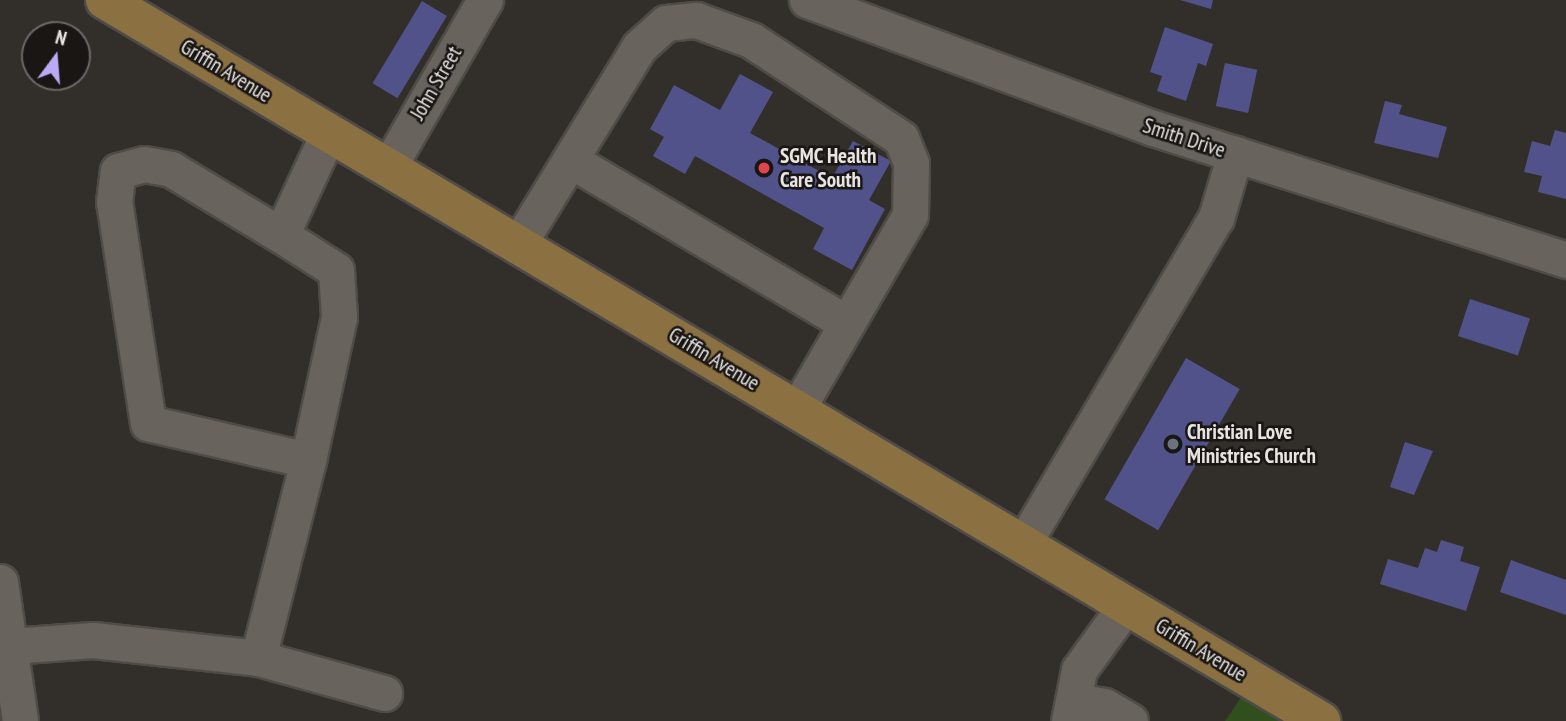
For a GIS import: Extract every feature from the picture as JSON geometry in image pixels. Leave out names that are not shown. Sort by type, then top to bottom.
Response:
[{"type":"main road","name":"Griffin Avenue","points":[[106,0],[1321,721]]},
{"type":"street","name":"John Street","points":[[389,166],[485,0]]},
{"type":"street","name":"Smith Drive","points":[[807,0],[1025,82],[1235,154],[1566,260]]},
{"type":"street","points":[[519,243],[639,47],[666,23],[696,20],[751,40],[901,138],[911,163],[909,215],[797,409]]},
{"type":"street","points":[[281,235],[329,132]]},
{"type":"street","points":[[1023,544],[1216,218],[1235,154]]},
{"type":"street","points":[[570,160],[847,323]]},
{"type":"street","points":[[258,658],[308,460],[340,317],[336,270],[171,169],[144,164],[118,171],[114,202],[148,423],[308,460]]},
{"type":"street","points":[[0,582],[20,721]]},
{"type":"street","points":[[1126,605],[1079,670],[1071,711],[1104,706],[1130,721]]},
{"type":"street","points":[[10,646],[93,640],[258,658],[384,693]]},
{"type":"green space","points":[[1244,693],[1289,721],[1225,721]]},
{"type":"building","points":[[1180,0],[1213,0],[1211,9]]},
{"type":"building","points":[[422,1],[447,16],[397,98],[373,83]]},
{"type":"building","points":[[1165,27],[1213,44],[1206,66],[1198,63],[1186,101],[1157,91],[1162,76],[1150,72]]},
{"type":"building","points":[[1225,63],[1257,70],[1248,113],[1216,106]]},
{"type":"building","name":"SGMC Health Care South","points":[[740,74],[773,92],[750,133],[832,178],[853,141],[891,161],[869,200],[885,209],[852,270],[813,249],[824,228],[695,156],[685,174],[653,156],[664,137],[650,129],[674,85],[720,110]]},
{"type":"building","points":[[1385,101],[1402,105],[1399,114],[1447,127],[1438,158],[1374,143]]},
{"type":"building","points":[[1555,130],[1566,133],[1566,199],[1538,192],[1542,176],[1524,172],[1532,141],[1550,146]]},
{"type":"building","points":[[1470,299],[1530,318],[1518,356],[1458,336]]},
{"type":"building","name":"Christian Love Ministries Church","points":[[1186,358],[1240,389],[1158,530],[1104,499]]},
{"type":"building","points":[[1405,442],[1433,451],[1414,495],[1390,487]]},
{"type":"building","points":[[1441,540],[1464,547],[1460,561],[1480,567],[1466,611],[1380,584],[1388,559],[1418,568],[1425,548],[1437,552]]},
{"type":"building","points":[[1511,560],[1566,580],[1566,615],[1500,592]]},
{"type":"place","name":"SGMC Health Care South","points":[[764,168]]},
{"type":"place","name":"Christian Love Ministries Church","points":[[1173,444]]}]
